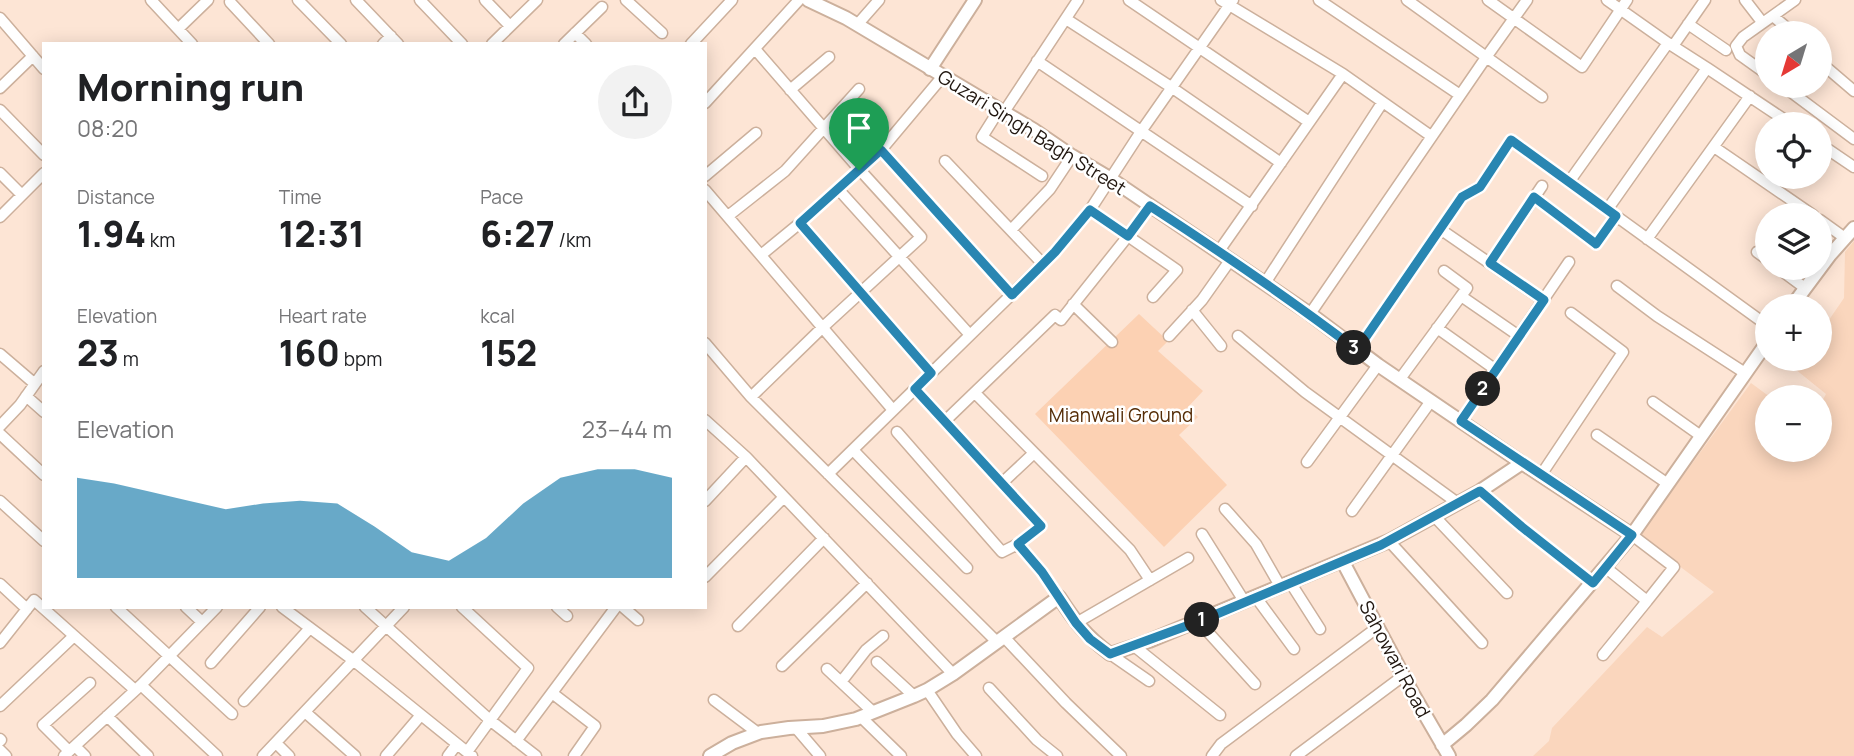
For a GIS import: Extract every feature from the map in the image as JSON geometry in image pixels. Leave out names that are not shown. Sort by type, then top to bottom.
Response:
[{"type":"street","points":[[151,0],[190,42]]},
{"type":"street","points":[[178,29],[208,0]]},
{"type":"street","points":[[298,0],[339,42]]},
{"type":"street","points":[[356,0],[391,41]]},
{"type":"street","points":[[420,0],[460,42]]},
{"type":"street","points":[[485,0],[510,26]]},
{"type":"street","points":[[494,42],[537,0]]},
{"type":"street","points":[[626,0],[662,33]]},
{"type":"street","points":[[693,42],[732,0]]},
{"type":"street","points":[[707,101],[799,0]]},
{"type":"street","name":"Guzari Singh Bagh Street","points":[[808,0],[857,25],[1111,179],[1310,314],[1378,365],[1632,535]]},
{"type":"street","points":[[857,25],[879,0]]},
{"type":"street","points":[[930,69],[975,0]]},
{"type":"street","points":[[1042,176],[982,137],[1078,0]]},
{"type":"street","points":[[1129,0],[1309,122]]},
{"type":"street","points":[[1319,0],[1460,95]]},
{"type":"street","points":[[1407,0],[1542,97]]},
{"type":"street","points":[[1488,0],[1582,67],[1627,0]]},
{"type":"street","points":[[1310,314],[1486,55],[1527,0]]},
{"type":"street","points":[[1608,0],[1773,112]]},
{"type":"street","points":[[1569,182],[1704,0]]},
{"type":"street","points":[[1745,0],[1761,21]]},
{"type":"street","points":[[1764,21],[1795,0]]},
{"type":"street","points":[[230,2],[267,42]]},
{"type":"street","points":[[828,474],[1043,264],[1090,210],[1228,2],[1343,74],[1431,136]]},
{"type":"street","points":[[566,42],[602,7]]},
{"type":"street","points":[[1773,16],[1779,21]]},
{"type":"street","points":[[0,18],[42,67]]},
{"type":"street","points":[[1066,19],[1281,163]]},
{"type":"street","points":[[1688,24],[1726,50]]},
{"type":"street","points":[[1755,28],[1736,46],[1740,55],[1755,66]]},
{"type":"street","points":[[575,33],[584,42]]},
{"type":"street","points":[[751,397],[920,237],[755,49]]},
{"type":"street","points":[[0,88],[33,56]]},
{"type":"street","points":[[790,90],[829,57]]},
{"type":"street","points":[[1037,61],[1252,206]]},
{"type":"street","points":[[1534,197],[1596,244],[1612,213],[1707,68]]},
{"type":"street","points":[[1832,72],[1854,90]]},
{"type":"street","points":[[1219,251],[1343,74]]},
{"type":"street","points":[[761,255],[881,150],[943,76]]},
{"type":"street","points":[[728,216],[785,171],[859,89]]},
{"type":"street","points":[[1647,239],[1750,96]]},
{"type":"street","points":[[1799,98],[1854,139]]},
{"type":"street","points":[[1265,283],[1382,103]]},
{"type":"street","points":[[0,110],[42,153]]},
{"type":"street","points":[[707,174],[756,133]]},
{"type":"street","points":[[1357,350],[1462,197],[1480,187],[1511,140],[1755,317]]},
{"type":"street","points":[[1714,147],[1796,203]]},
{"type":"street","points":[[881,150],[1012,295]]},
{"type":"street","points":[[1832,152],[1854,167]]},
{"type":"street","points":[[1012,230],[1050,189],[1072,156]]},
{"type":"street","points":[[945,161],[1043,264]]},
{"type":"street","points":[[0,173],[22,195]]},
{"type":"street","points":[[0,217],[42,175]]},
{"type":"street","points":[[1490,263],[1542,186]]},
{"type":"street","points":[[838,189],[970,335]]},
{"type":"street","points":[[707,192],[893,410]]},
{"type":"street","points":[[945,421],[1055,315],[1061,320],[1150,206]]},
{"type":"street","points":[[1090,210],[1177,270],[1153,298]]},
{"type":"street","points":[[800,223],[931,373]]},
{"type":"street","points":[[1801,294],[1850,233],[1832,225]]},
{"type":"street","points":[[1440,229],[1544,300]]},
{"type":"street","points":[[1169,335],[1202,300],[1231,259]]},
{"type":"street","points":[[1461,421],[1569,262]]},
{"type":"street","points":[[1400,379],[1467,288],[1444,271]]},
{"type":"street","points":[[1794,280],[1805,288]]},
{"type":"street","points":[[1617,286],[1657,316],[1745,373]]},
{"type":"street","points":[[1461,296],[1519,335]]},
{"type":"street","points":[[1073,304],[1112,342]]},
{"type":"street","points":[[1192,310],[1221,346]]},
{"type":"street","points":[[1541,475],[1623,352],[1571,313]]},
{"type":"street","points":[[1437,328],[1496,370]]},
{"type":"street","points":[[1238,337],[1305,392],[1459,504]]},
{"type":"street","points":[[707,345],[751,397],[828,474],[1121,756]]},
{"type":"street","points":[[0,354],[35,384]]},
{"type":"street","points":[[1445,750],[1492,700],[1632,535],[1755,359]]},
{"type":"street","points":[[1307,462],[1378,365]]},
{"type":"street","points":[[0,426],[20,405],[42,374]]},
{"type":"street","points":[[897,432],[1002,552],[1018,544],[1041,526],[915,389]]},
{"type":"street","points":[[975,393],[1130,550],[1150,580]]},
{"type":"street","points":[[26,396],[42,410]]},
{"type":"street","points":[[1352,511],[1431,401]]},
{"type":"street","points":[[1653,402],[1701,436]]},
{"type":"street","points":[[707,422],[746,457],[953,674]]},
{"type":"street","points":[[0,434],[42,473]]},
{"type":"street","points":[[1597,435],[1668,484]]},
{"type":"street","points":[[853,450],[967,568]]},
{"type":"street","points":[[1002,483],[1034,453]]},
{"type":"street","points":[[707,496],[746,457]]},
{"type":"street","points":[[1110,654],[1198,621],[1389,541],[1459,504],[1522,463]]},
{"type":"street","points":[[1480,491],[1593,583]]},
{"type":"street","points":[[707,576],[784,497]]},
{"type":"street","points":[[0,501],[42,539]]},
{"type":"street","points":[[1224,509],[1256,544],[1320,629]]},
{"type":"street","points":[[1435,517],[1507,593]]},
{"type":"street","points":[[1202,534],[1250,598],[1294,649]]},
{"type":"street","points":[[1603,655],[1674,567],[1632,535]]},
{"type":"street","points":[[738,626],[824,538]]},
{"type":"street","points":[[1389,541],[1482,643]]},
{"type":"street","points":[[1018,544],[1042,572],[1090,639],[1149,681]]},
{"type":"street","points":[[1076,623],[1188,558]]},
{"type":"street","name":"Sahowari Road","points":[[1343,562],[1445,750]]},
{"type":"street","points":[[1605,567],[1647,601]]},
{"type":"street","points":[[782,666],[867,583]]},
{"type":"street","points":[[0,584],[27,609]]},
{"type":"street","points":[[713,755],[732,743],[758,733],[823,726],[867,715],[914,696],[953,674],[1059,597]]},
{"type":"street","points":[[0,643],[34,600],[42,607]]},
{"type":"street","points":[[44,609],[217,756]]},
{"type":"street","points":[[118,609],[232,714]]},
{"type":"street","points":[[188,609],[202,622]]},
{"type":"street","points":[[69,751],[138,687],[215,609]]},
{"type":"street","points":[[211,663],[258,609]]},
{"type":"street","points":[[285,609],[470,754],[528,667],[464,609]]},
{"type":"street","points":[[367,609],[491,721],[536,756]]},
{"type":"street","points":[[263,756],[402,609]]},
{"type":"street","points":[[559,609],[567,617]]},
{"type":"street","points":[[516,741],[615,609]]},
{"type":"street","points":[[625,609],[638,620]]},
{"type":"street","points":[[1198,621],[1255,684]]},
{"type":"street","points":[[1212,756],[1221,744],[1378,627]]},
{"type":"street","points":[[244,701],[310,628]]},
{"type":"street","points":[[0,706],[74,636]]},
{"type":"street","points":[[841,682],[866,650],[883,636]]},
{"type":"street","points":[[1134,646],[1220,715]]},
{"type":"street","points":[[877,662],[914,696]]},
{"type":"street","points":[[827,669],[841,682],[901,756]]},
{"type":"street","points":[[1296,756],[1404,676]]},
{"type":"street","points":[[85,756],[69,751],[43,725],[90,683]]},
{"type":"street","points":[[989,688],[1037,740],[1057,756]]},
{"type":"street","points":[[927,690],[957,734],[976,756]]},
{"type":"street","points":[[552,693],[596,726],[574,756]]},
{"type":"street","points":[[714,701],[758,733]]},
{"type":"street","points":[[305,712],[355,756]]},
{"type":"street","points":[[386,756],[421,715]]},
{"type":"street","points":[[107,716],[148,756]]},
{"type":"street","points":[[796,728],[820,756]]},
{"type":"street","points":[[276,743],[289,756]]},
{"type":"street","points":[[448,756],[457,744]]},
{"type":"street","points":[[0,750],[6,756]]},
{"type":"shaded area","points":[[1854,241],[1854,756],[1533,756],[1549,741],[1552,728],[1647,627],[1662,637],[1714,592],[1639,536],[1751,383],[1755,386],[1755,462],[1832,462],[1832,385],[1815,385],[1797,371],[1832,371],[1832,316],[1844,298],[1845,252]]},
{"type":"green space","name":"Mianwali Ground","points":[[1139,314],[1168,341],[1158,351],[1203,391],[1187,408],[1198,417],[1179,435],[1227,485],[1164,547],[1035,414]]},
{"type":"route","points":[[1511,140],[1616,216],[1596,244],[1534,197],[1490,263],[1544,300],[1461,421],[1632,535],[1593,583],[1480,491],[1381,545],[1343,562],[1255,596],[1200,621],[1110,654],[1090,639],[1076,623],[1042,572],[1018,544],[1041,526],[915,389],[931,373],[800,223],[859,170],[881,150],[1012,295],[1055,252],[1090,210],[1128,236],[1150,206],[1310,314],[1357,350],[1462,197],[1480,187],[1511,140]]}]
